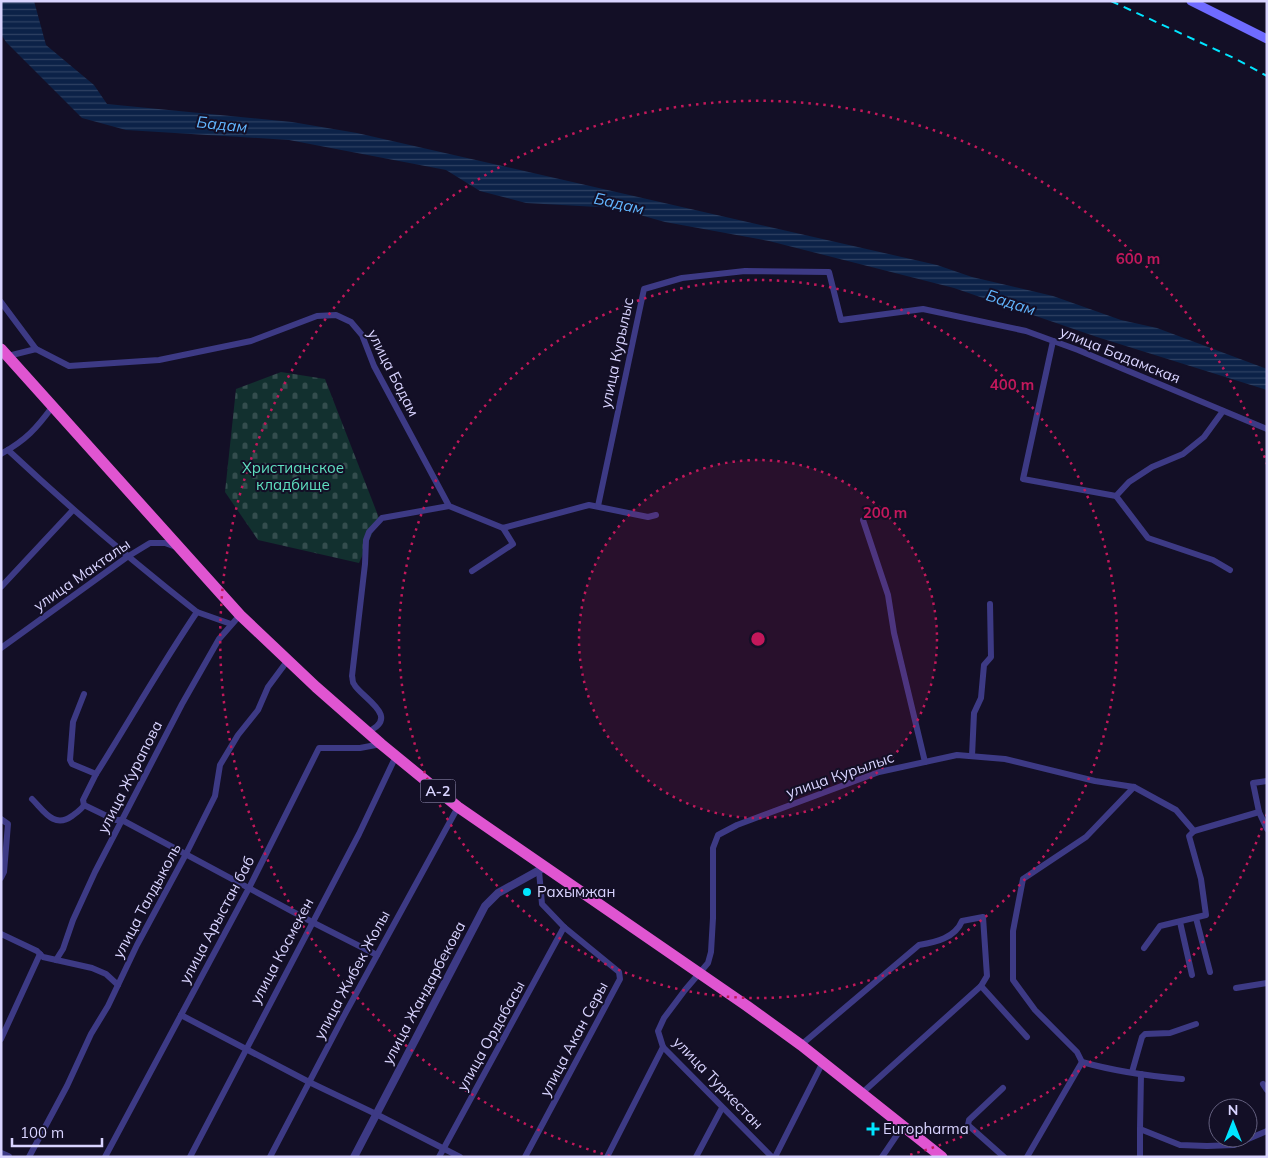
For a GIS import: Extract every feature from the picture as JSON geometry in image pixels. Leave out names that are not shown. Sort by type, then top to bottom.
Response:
[{"type":"highway","name":"A-2","points":[[4,352],[240,615],[367,732],[458,807],[542,869],[748,1006],[801,1045],[942,1157]]},
{"type":"main road","points":[[1192,1],[1267,39]]},
{"type":"street","name":"улица Курылыс","points":[[598,506],[644,289],[682,278],[745,271],[829,272],[841,320]]},
{"type":"street","points":[[1,302],[36,350]]},
{"type":"street","name":"улица Бадамская","points":[[841,320],[924,309],[1026,331],[1267,429]]},
{"type":"street","name":"улица Бадам","points":[[36,350],[69,366],[159,360],[251,342],[317,316],[336,315],[351,322],[362,335],[374,366],[449,506]]},
{"type":"street","points":[[1054,341],[1022,479],[1116,496],[1148,538],[1214,560],[1230,570]]},
{"type":"street","points":[[4,352],[36,350]]},
{"type":"street","points":[[1,454],[18,444],[35,430],[53,406]]},
{"type":"street","points":[[1116,496],[1129,482],[1152,467],[1183,454],[1204,437],[1223,411]]},
{"type":"street","points":[[8,450],[73,510],[197,612],[231,624]]},
{"type":"street","points":[[367,732],[375,728],[379,723],[380,717],[377,708],[354,685],[352,676],[366,540],[369,532],[382,518],[449,506],[504,528],[589,505],[648,517],[656,515]]},
{"type":"street","points":[[1,586],[73,510]]},
{"type":"street","points":[[862,520],[888,595],[894,633],[925,762]]},
{"type":"street","points":[[472,571],[513,544],[504,528]]},
{"type":"street","name":"улица Макталы","points":[[1,648],[150,543],[165,543],[182,549]]},
{"type":"street","points":[[972,756],[974,713],[980,698],[984,666],[991,657],[990,604]]},
{"type":"street","points":[[84,805],[83,800],[96,774],[167,656],[197,612]]},
{"type":"street","name":"улица Журапова","points":[[56,960],[63,949],[73,920],[95,872],[182,704],[219,639],[240,615]]},
{"type":"street","name":"улица Талдыколь","points":[[29,1157],[91,1034],[108,1006],[137,945],[186,854],[214,796],[220,765],[238,735],[258,710],[268,687],[288,660]]},
{"type":"street","points":[[84,694],[72,722],[70,760],[72,764],[96,774]]},
{"type":"street","name":"улица Арыстан баб","points":[[104,1157],[249,888],[319,748],[360,748],[382,744]]},
{"type":"street","name":"улица Курылыс","points":[[699,974],[708,963],[711,952],[713,848],[718,835],[737,824],[879,772],[957,755],[1005,759],[1095,781],[1134,787],[1176,810],[1194,831]]},
{"type":"street","name":"улица Космекен","points":[[190,1157],[245,1048],[359,834],[396,756]]},
{"type":"street","points":[[1267,781],[1253,783],[1259,812],[1267,829]]},
{"type":"street","points":[[1134,787],[1086,837],[1022,880],[1013,931],[1013,980],[1035,1010],[1077,1052],[1082,1062],[1141,1074],[1182,1079]]},
{"type":"street","points":[[32,799],[53,820],[59,822],[66,821],[84,805]]},
{"type":"street","points":[[84,805],[115,820],[122,820],[377,955]]},
{"type":"street","name":"улица Жибек Жолы","points":[[270,1157],[458,807]]},
{"type":"street","points":[[1144,948],[1160,926],[1206,915],[1201,879],[1189,836],[1194,831],[1259,812]]},
{"type":"street","points":[[1,818],[8,824],[4,872],[1,878]]},
{"type":"street","name":"улица Акан Серы","points":[[525,1157],[620,979],[619,972],[564,928],[542,904],[542,869]]},
{"type":"street","name":"улица Жандарбекова","points":[[354,1157],[485,906],[498,893],[542,869]]},
{"type":"street","points":[[801,1045],[920,945],[939,941],[959,928],[962,921],[983,917],[987,976],[981,986],[862,1093]]},
{"type":"street","points":[[1196,918],[1210,972]]},
{"type":"street","points":[[1180,922],[1192,975]]},
{"type":"street","name":"улица Ордабасы","points":[[439,1157],[564,928]]},
{"type":"street","points":[[1,934],[37,951],[43,957],[92,968],[106,974],[118,985]]},
{"type":"street","points":[[1,1039],[40,954]]},
{"type":"street","name":"улица Туркестан","points":[[699,974],[664,1018],[658,1031],[663,1047],[722,1108],[774,1157]]},
{"type":"street","points":[[1236,988],[1267,983]]},
{"type":"street","points":[[981,986],[1027,1037]]},
{"type":"street","points":[[181,1015],[309,1082],[460,1157]]},
{"type":"street","points":[[1132,1072],[1142,1037],[1145,1034],[1170,1033],[1196,1024]]},
{"type":"street","points":[[607,1157],[663,1047]]},
{"type":"street","points":[[774,1157],[823,1062]]},
{"type":"street","points":[[1027,1157],[1082,1062]]},
{"type":"street","points":[[1140,1157],[1141,1074]]},
{"type":"street","points":[[1003,1088],[969,1120],[968,1125],[1004,1157]]},
{"type":"street","points":[[696,1157],[722,1108]]},
{"type":"street","points":[[882,1157],[903,1126]]},
{"type":"street","points":[[1140,1129],[1180,1145],[1207,1146],[1234,1144],[1267,1130]]},
{"type":"street","points":[[1,1154],[8,1157]]},
{"type":"green space","name":"Христианское кладбище","points":[[281,372],[325,379],[379,518],[359,563],[258,540],[225,492],[236,389]]},
{"type":"water","name":"Бадам","points":[[1,1],[34,1],[46,45],[94,85],[107,104],[292,122],[357,133],[937,265],[972,277],[1053,296],[1121,320],[1157,328],[1267,369],[1267,390],[1097,337],[954,288],[769,241],[665,222],[615,208],[526,203],[480,191],[446,170],[289,140],[126,130],[82,118],[6,42],[1,34]]},
{"type":"railway","points":[[1111,1],[1236,59],[1267,76]]},
{"type":"place","name":"Рахымжан","points":[[527,892]]},
{"type":"place","name":"Europharma","points":[[873,1129]]}]
